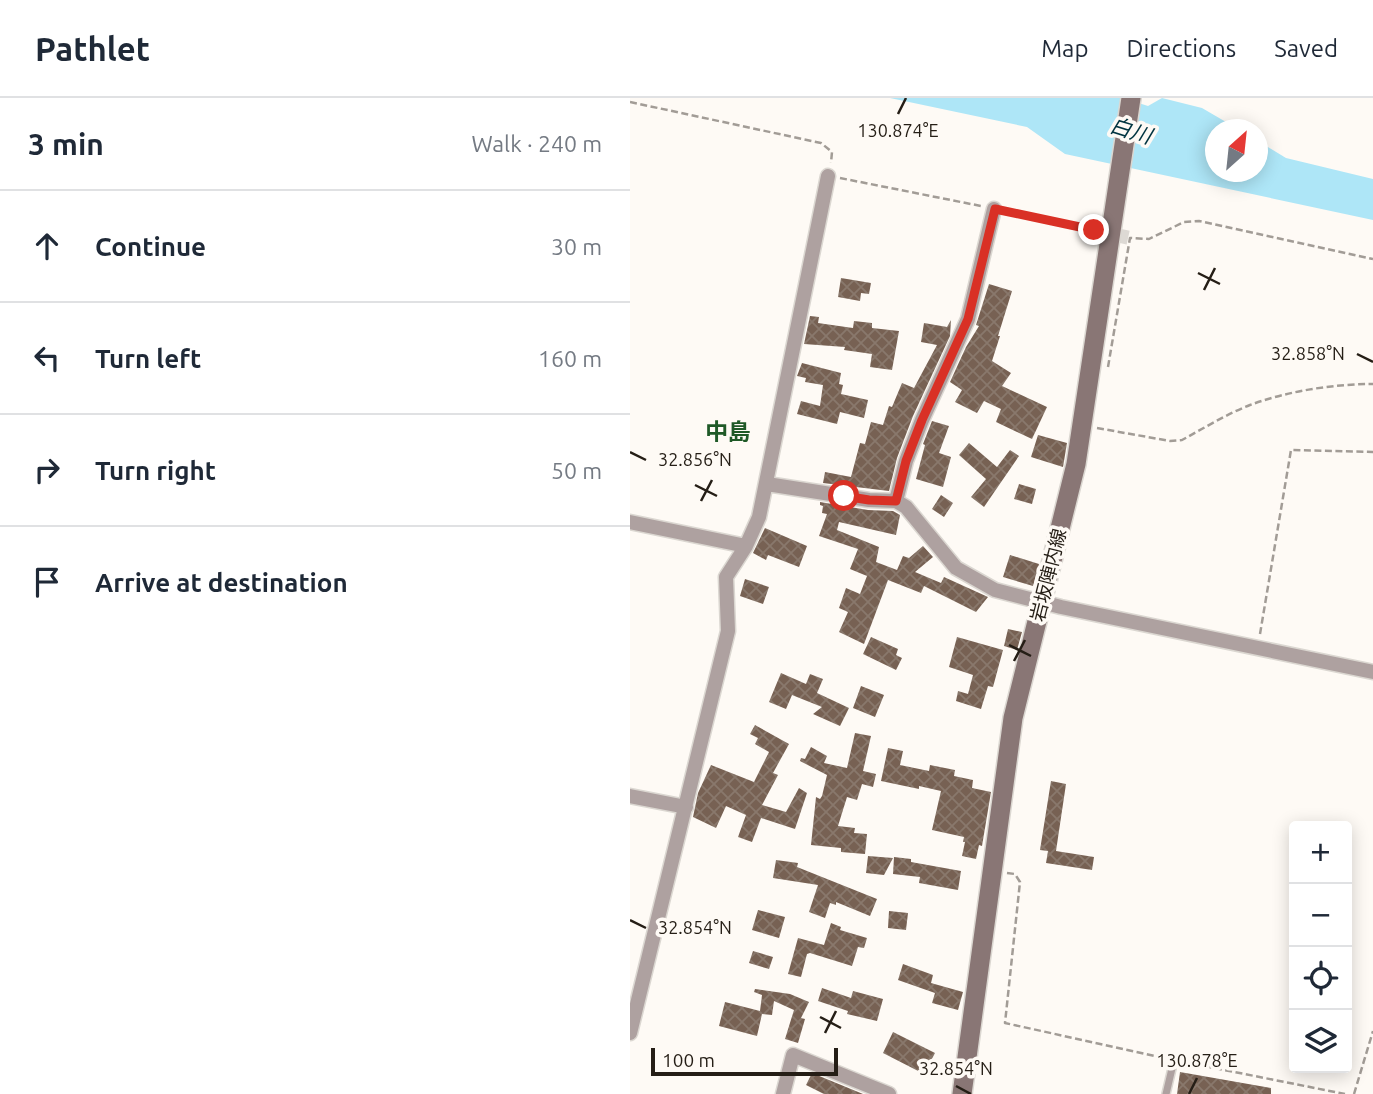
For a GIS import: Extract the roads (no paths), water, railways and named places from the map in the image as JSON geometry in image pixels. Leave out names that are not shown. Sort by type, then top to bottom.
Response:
[{"type":"main road","name":"岩坂陣内線","points":[[961,1094],[1013,718],[1070,489],[1093,425],[1117,183],[1131,98]]},
{"type":"street","points":[[630,1033],[729,631],[726,577],[747,545],[759,517],[767,484],[828,176]]},
{"type":"street","points":[[896,501],[906,461],[922,420],[968,319],[995,209]]},
{"type":"street","points":[[767,484],[869,500],[896,501],[906,507],[956,568],[996,590],[1373,673]]},
{"type":"street","points":[[630,522],[747,545]]},
{"type":"street","points":[[630,796],[686,807]]},
{"type":"street","points":[[783,1094],[793,1055],[889,1094]]},
{"type":"lane","points":[[1167,1094],[1174,1060]]},
{"type":"water","name":"白川","points":[[890,98],[1123,98],[1148,106],[1162,98],[1202,108],[1221,119],[1205,119],[1205,182],[1268,182],[1268,147],[1286,158],[1373,179],[1373,220],[1065,154],[1027,127]]},
{"type":"tunnel","points":[[1094,230],[1130,238]]},
{"type":"district","name":"中島","points":[[728,431]]}]
